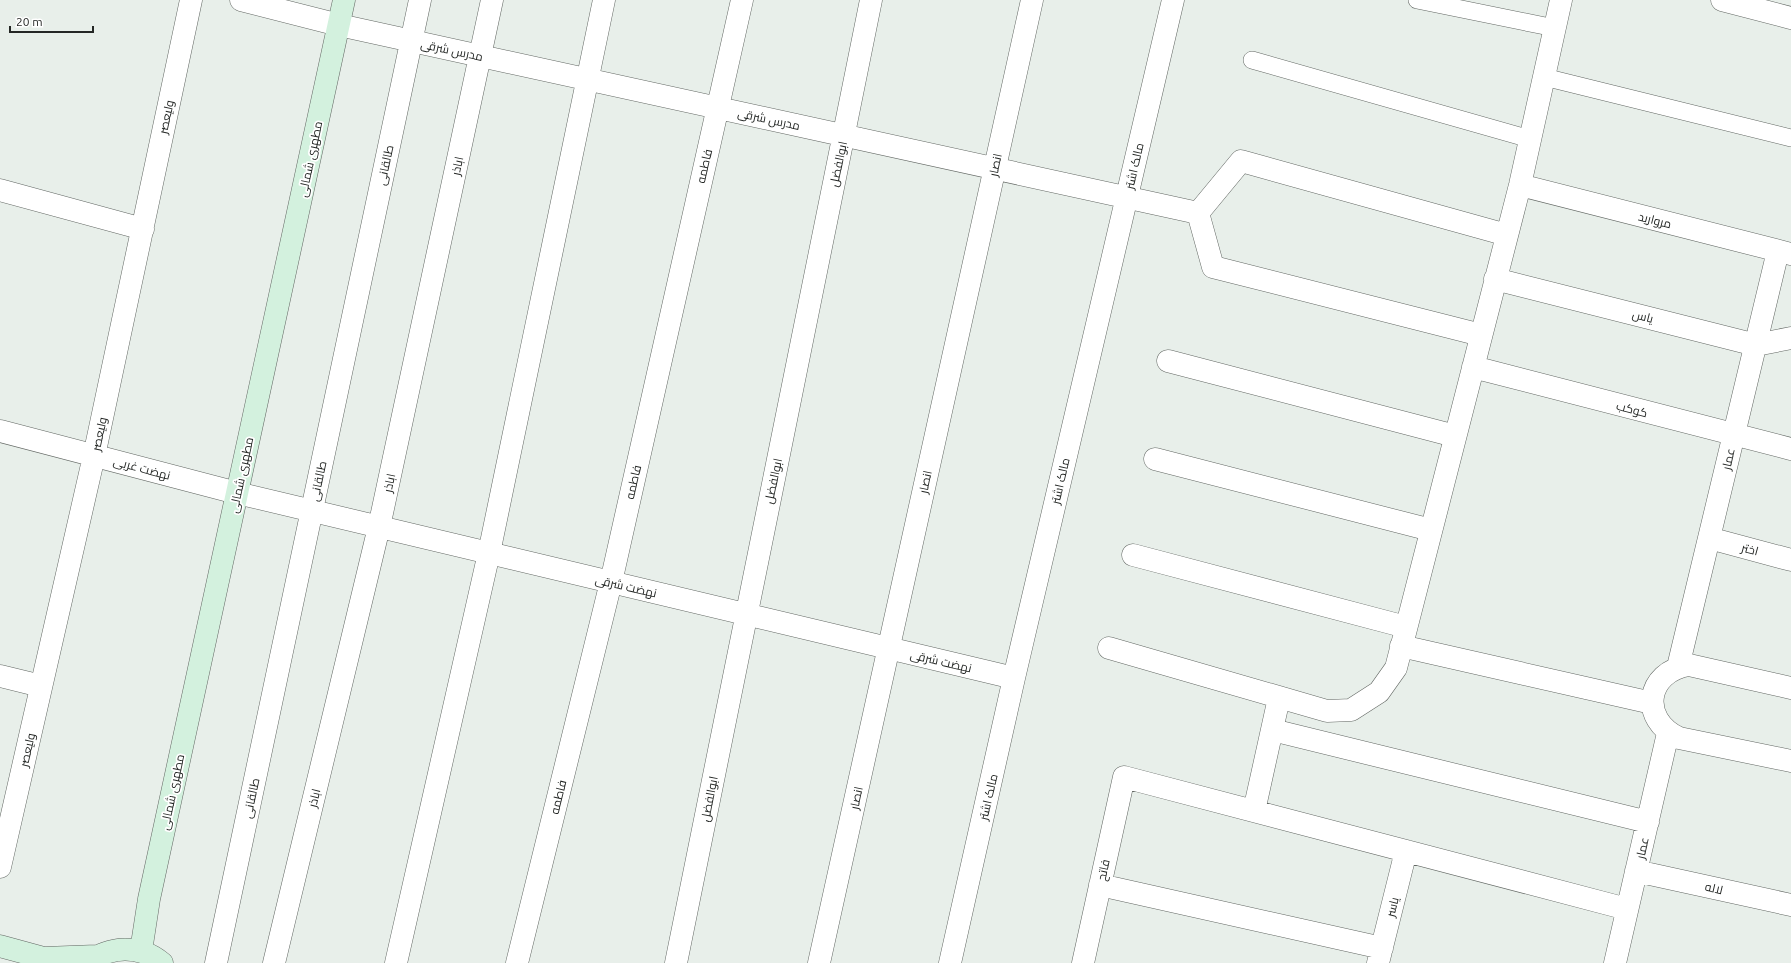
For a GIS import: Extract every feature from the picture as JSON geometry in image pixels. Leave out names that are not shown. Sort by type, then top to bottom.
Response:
[{"type":"street","name":"ولیعصر","points":[[0,867],[94,456],[191,0]]},
{"type":"street","name":"مدرس شرقی","points":[[242,0],[339,25],[1198,213]]},
{"type":"street","name":"مطهری شمالی","points":[[141,951],[149,899],[344,0]]},
{"type":"street","name":"طالقانی","points":[[216,963],[420,0]]},
{"type":"street","name":"اباذر","points":[[274,963],[379,527],[492,0]]},
{"type":"street","points":[[396,963],[489,553],[604,0]]},
{"type":"street","name":"فاطمه","points":[[517,963],[611,582],[742,0]]},
{"type":"street","name":"ابوالفضل","points":[[676,963],[871,0]]},
{"type":"street","name":"انصار","points":[[819,963],[1032,0]]},
{"type":"street","name":"مالک اشتر","points":[[950,963],[1014,678],[1173,0]]},
{"type":"street","points":[[1109,648],[1327,711],[1350,710],[1379,692],[1396,668],[1520,185],[1561,0]]},
{"type":"street","points":[[1722,0],[1788,11]]},
{"type":"street","points":[[1481,335],[1213,266],[1198,213],[1241,161],[1507,235]]},
{"type":"street","name":"مروارید","points":[[1520,185],[1785,253]]},
{"type":"street","points":[[0,190],[143,229]]},
{"type":"street","name":"عمار","points":[[1678,667],[1756,345],[1785,253]]},
{"type":"street","name":"یاس","points":[[1495,279],[1756,345],[1791,338]]},
{"type":"street","points":[[1168,361],[1455,436]]},
{"type":"street","name":"کوکب","points":[[1473,367],[1791,449]]},
{"type":"street","name":"نهضت غربی","points":[[0,430],[237,493]]},
{"type":"street","points":[[1155,458],[1431,530]]},
{"type":"street","name":"نهضت شرقی","points":[[237,493],[1014,678]]},
{"type":"street","name":"اختر","points":[[1709,538],[1791,560]]},
{"type":"street","points":[[1133,556],[1404,637],[1652,703]]},
{"type":"street","points":[[1791,688],[1689,665],[1678,667],[1667,672],[1659,681],[1654,691],[1652,703],[1657,719],[1668,733],[1679,738],[1791,761]]},
{"type":"street","points":[[0,676],[41,686]]},
{"type":"street","points":[[1279,698],[1254,811],[1627,909]]},
{"type":"street","points":[[1272,730],[1648,822]]},
{"type":"street","name":"عمار","points":[[1615,963],[1668,733]]},
{"type":"street","name":"فاتح","points":[[1083,963],[1124,777],[1254,811]]},
{"type":"street","name":"یاسر","points":[[1380,956],[1406,851]]},
{"type":"street","name":"لاله","points":[[1636,871],[1791,905]]},
{"type":"street","points":[[1100,885],[1380,956]]},
{"type":"street","points":[[0,946],[44,958],[92,959],[111,950],[126,949],[141,951],[155,957],[162,963]]},
{"type":"lane","points":[[1417,0],[1555,28]]},
{"type":"lane","points":[[1252,60],[1530,139]]},
{"type":"lane","points":[[1544,77],[1791,138]]}]
